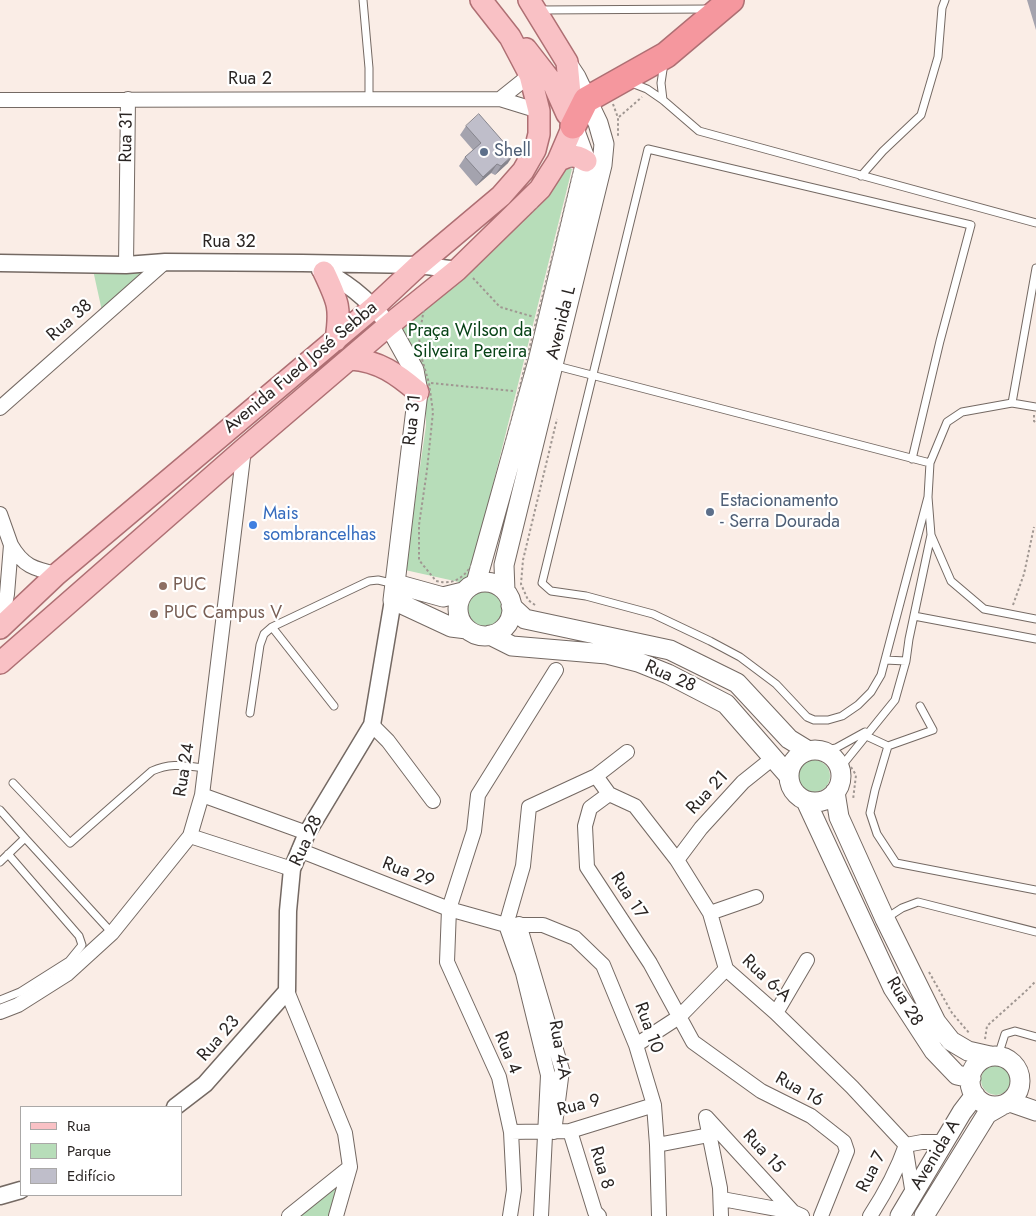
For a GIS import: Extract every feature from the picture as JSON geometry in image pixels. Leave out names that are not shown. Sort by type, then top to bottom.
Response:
[{"type":"highway","points":[[573,126],[605,89],[666,55],[726,4]]},
{"type":"main road","points":[[481,0],[510,37],[528,51],[554,85],[573,126],[586,161]]},
{"type":"main road","points":[[532,5],[567,62],[573,126]]},
{"type":"main road","name":"Avenida Fued José Sebba","points":[[1,627],[57,574],[374,307],[419,265],[501,196],[523,171],[535,150],[539,134],[539,111],[530,75],[510,37]]},
{"type":"main road","name":"Avenida L","points":[[508,598],[504,565],[545,363],[602,165],[604,144],[595,117],[605,89],[576,77],[567,62]]},
{"type":"main road","points":[[539,111],[573,126]]},
{"type":"main road","name":"Avenida Fued José Sebba","points":[[0,663],[244,449],[389,325],[463,270],[540,189],[558,161],[573,126]]},
{"type":"main road","points":[[558,161],[568,156],[576,155],[586,161]]},
{"type":"main road","name":"Avenida L","points":[[470,588],[524,392],[545,363],[543,318],[586,161]]},
{"type":"main road","points":[[324,272],[338,304],[339,317],[336,340]]},
{"type":"main road","name":"Rua 31","points":[[389,325],[421,386],[396,562],[394,592]]},
{"type":"main road","points":[[351,359],[365,360],[379,365],[421,386]]},
{"type":"main road","points":[[394,592],[443,597],[470,588],[492,582],[508,598],[511,614],[504,628],[490,635],[474,633],[467,629],[462,623],[458,607],[470,588]]},
{"type":"main road","points":[[394,592],[451,627],[467,629]]},
{"type":"main road","name":"Rua 28","points":[[508,598],[525,620],[670,650],[737,683],[789,738],[815,751]]},
{"type":"main road","name":"Rua 28","points":[[490,635],[512,646],[607,654],[638,662],[668,674],[726,704],[788,775]]},
{"type":"main road","points":[[815,751],[831,755],[843,764],[840,785],[830,798],[822,801],[806,801],[793,791],[789,783],[790,767],[800,754],[815,751]]},
{"type":"main road","name":"Rua 28","points":[[836,792],[839,816],[885,919],[936,1022],[951,1041],[968,1052],[990,1051]]},
{"type":"main road","name":"Rua 28","points":[[806,801],[893,988],[934,1051],[957,1076],[973,1086]]},
{"type":"main road","points":[[1005,1104],[1016,1096],[1028,1075],[1011,1061],[990,1051],[977,1064],[973,1086],[986,1104],[1005,1104],[1036,1111]]},
{"type":"main road","name":"Avenida A","points":[[900,1216],[962,1112],[973,1086]]},
{"type":"main road","name":"Avenida A","points":[[924,1216],[987,1114],[1005,1104]]},
{"type":"street","points":[[500,98],[530,75]]},
{"type":"street","name":"Rua 2","points":[[0,100],[500,98],[539,111]]},
{"type":"street","name":"Rua 31","points":[[126,265],[128,99]]},
{"type":"street","name":"Rua 32","points":[[0,263],[126,265],[165,262],[302,263],[419,265],[463,270]]},
{"type":"street","name":"Rua 38","points":[[0,408],[165,262]]},
{"type":"street","name":"Rua 31","points":[[302,263],[335,276],[374,307],[389,325]]},
{"type":"street","name":"Rua 24","points":[[0,1012],[18,1005],[67,974],[112,934],[190,836],[202,794],[244,449]]},
{"type":"street","points":[[0,514],[11,545],[19,558],[30,567],[57,574]]},
{"type":"street","points":[[1,627],[7,594],[11,545]]},
{"type":"street","name":"Rua 28","points":[[350,1167],[344,1133],[288,991],[288,911],[292,869],[299,850],[307,833],[372,725],[394,592]]},
{"type":"street","points":[[449,909],[474,831],[478,795],[556,670]]},
{"type":"street","points":[[372,725],[388,741],[433,801]]},
{"type":"street","points":[[512,925],[523,866],[529,807],[596,776],[627,752]]},
{"type":"street","name":"Rua 21","points":[[678,860],[701,828],[722,804],[743,782],[772,758]]},
{"type":"street","name":"Rua 6-A","points":[[596,776],[609,794],[635,806],[678,860],[710,913],[726,969],[776,1013],[852,1086],[906,1145]]},
{"type":"street","points":[[202,794],[307,833]]},
{"type":"street","name":"Rua 17","points":[[609,794],[590,808],[585,826],[588,868],[650,963],[679,1017]]},
{"type":"street","points":[[190,836],[292,869]]},
{"type":"street","name":"Rua 29","points":[[299,850],[449,909],[512,925]]},
{"type":"street","points":[[710,913],[756,897]]},
{"type":"street","name":"Rua 4","points":[[449,909],[447,962],[499,1077],[511,1132],[514,1190],[510,1216]]},
{"type":"street","name":"Rua 10","points":[[512,925],[543,924],[575,938],[604,965],[636,1045],[654,1105],[659,1216]]},
{"type":"street","name":"Rua 4-A","points":[[512,925],[548,1075],[549,1132],[541,1216]]},
{"type":"street","points":[[776,1013],[807,960]]},
{"type":"street","points":[[636,1045],[679,1017],[726,969]]},
{"type":"street","name":"Rua 23","points":[[176,1106],[205,1084],[288,991]]},
{"type":"street","name":"Rua 16","points":[[679,1017],[693,1042],[761,1091],[810,1116],[844,1142],[847,1151],[821,1216]]},
{"type":"street","name":"Rua 9","points":[[511,1132],[570,1131],[654,1105]]},
{"type":"street","name":"Rua 15","points":[[710,1135],[706,1117],[798,1214]]},
{"type":"street","name":"Rua 8","points":[[570,1131],[596,1212],[599,1216]]},
{"type":"street","points":[[657,1145],[710,1135],[722,1199],[721,1216]]},
{"type":"street","points":[[913,1194],[906,1145],[922,1142],[944,1142]]},
{"type":"street","name":"Rua 7","points":[[870,1216],[890,1185],[906,1145]]},
{"type":"street","points":[[289,1216],[350,1167]]},
{"type":"street","points":[[336,1216],[350,1167]]},
{"type":"street","points":[[0,1196],[20,1190]]},
{"type":"street","points":[[722,1199],[798,1214]]},
{"type":"lane","points":[[363,0],[369,68],[369,98]]},
{"type":"lane","points":[[861,176],[883,151],[921,114],[938,57],[942,8],[946,0]]},
{"type":"lane","points":[[532,5],[726,4]]},
{"type":"lane","points":[[663,100],[662,83],[666,55]]},
{"type":"lane","points":[[605,89],[648,89],[699,131],[1036,223]]},
{"type":"lane","points":[[912,459],[970,225],[648,149],[591,376],[542,583],[547,588],[586,596],[653,614],[710,641],[740,657],[776,684],[807,717],[814,720],[828,720],[842,716],[858,705],[871,692],[881,676],[928,497]]},
{"type":"lane","points":[[1012,403],[1036,268]]},
{"type":"lane","points":[[545,363],[930,464]]},
{"type":"lane","points":[[843,764],[895,700],[906,660],[931,535],[928,497],[930,464],[947,422],[962,412],[1012,403],[1036,407]]},
{"type":"lane","points":[[931,535],[951,581],[984,609],[1036,619]]},
{"type":"lane","points":[[250,713],[260,645],[264,634],[272,627],[369,581],[378,580],[394,592]]},
{"type":"lane","points":[[914,616],[1036,639]]},
{"type":"lane","points":[[272,627],[334,706]]},
{"type":"lane","points":[[885,660],[906,660]]},
{"type":"lane","points":[[866,734],[888,746],[933,730],[920,706]]},
{"type":"lane","points":[[815,751],[836,748],[866,734]]},
{"type":"lane","points":[[888,746],[870,813],[877,834],[896,863],[1036,890]]},
{"type":"lane","points":[[14,783],[70,843],[152,771],[173,764],[205,768]]},
{"type":"lane","points":[[0,810],[112,934]]},
{"type":"lane","points":[[0,862],[26,838]]},
{"type":"lane","points":[[0,1000],[20,992],[69,961],[82,945],[80,936],[8,854]]},
{"type":"lane","points":[[885,919],[902,908],[918,902],[1036,932]]},
{"type":"lane","points":[[990,1051],[1005,1034],[1015,1032],[1036,1037]]},
{"type":"path","points":[[605,89],[618,118],[618,144]]},
{"type":"path","points":[[618,118],[641,98],[648,89]]},
{"type":"path","points":[[566,165],[573,167],[574,170],[543,318],[477,558],[464,576],[448,583],[436,581],[419,560],[419,524],[433,412],[421,386],[419,337],[425,303],[536,207],[566,165]]},
{"type":"path","points":[[463,270],[500,307],[526,316],[543,318]]},
{"type":"path","points":[[421,386],[524,392]]},
{"type":"path","points":[[540,609],[528,600],[521,584],[523,560],[558,413]]},
{"type":"path","points":[[1009,614],[1024,574],[1034,527]]},
{"type":"path","points":[[843,764],[856,774],[853,808]]},
{"type":"path","points":[[928,970],[952,1013],[974,1039]]},
{"type":"path","points":[[990,1051],[987,1026],[1036,981]]},
{"type":"green space","name":"Praça Wilson da Silveira Pereira","points":[[566,167],[572,169],[468,584],[405,570],[426,426],[426,400],[398,327],[430,302],[536,209]]},
{"type":"green space","points":[[93,270],[146,271],[102,311]]},
{"type":"green space","points":[[485,592],[492,593],[497,597],[501,602],[501,616],[497,621],[492,625],[485,626],[478,625],[473,621],[469,616],[468,609],[469,602],[473,597],[478,593]]},
{"type":"green space","points":[[814,760],[825,765],[830,776],[825,787],[814,792],[803,787],[798,776],[803,765]]},
{"type":"green space","points":[[996,1065],[1007,1069],[1011,1080],[1007,1091],[996,1095],[985,1091],[981,1080],[985,1069]]},
{"type":"green space","points":[[350,1167],[336,1216],[289,1216]]},
{"type":"building","points":[[479,114],[514,154],[501,166],[497,164],[483,177],[465,157],[481,143],[466,126]]},
{"type":"place","name":"Shell","points":[[484,152]]},
{"type":"place","name":"Estacionamento - Serra Dourada","points":[[710,512]]},
{"type":"place","name":"Mais sombrancelhas","points":[[253,525]]},
{"type":"place","name":"PUC","points":[[163,586]]},
{"type":"place","name":"PUC Campus V","points":[[154,614]]}]
